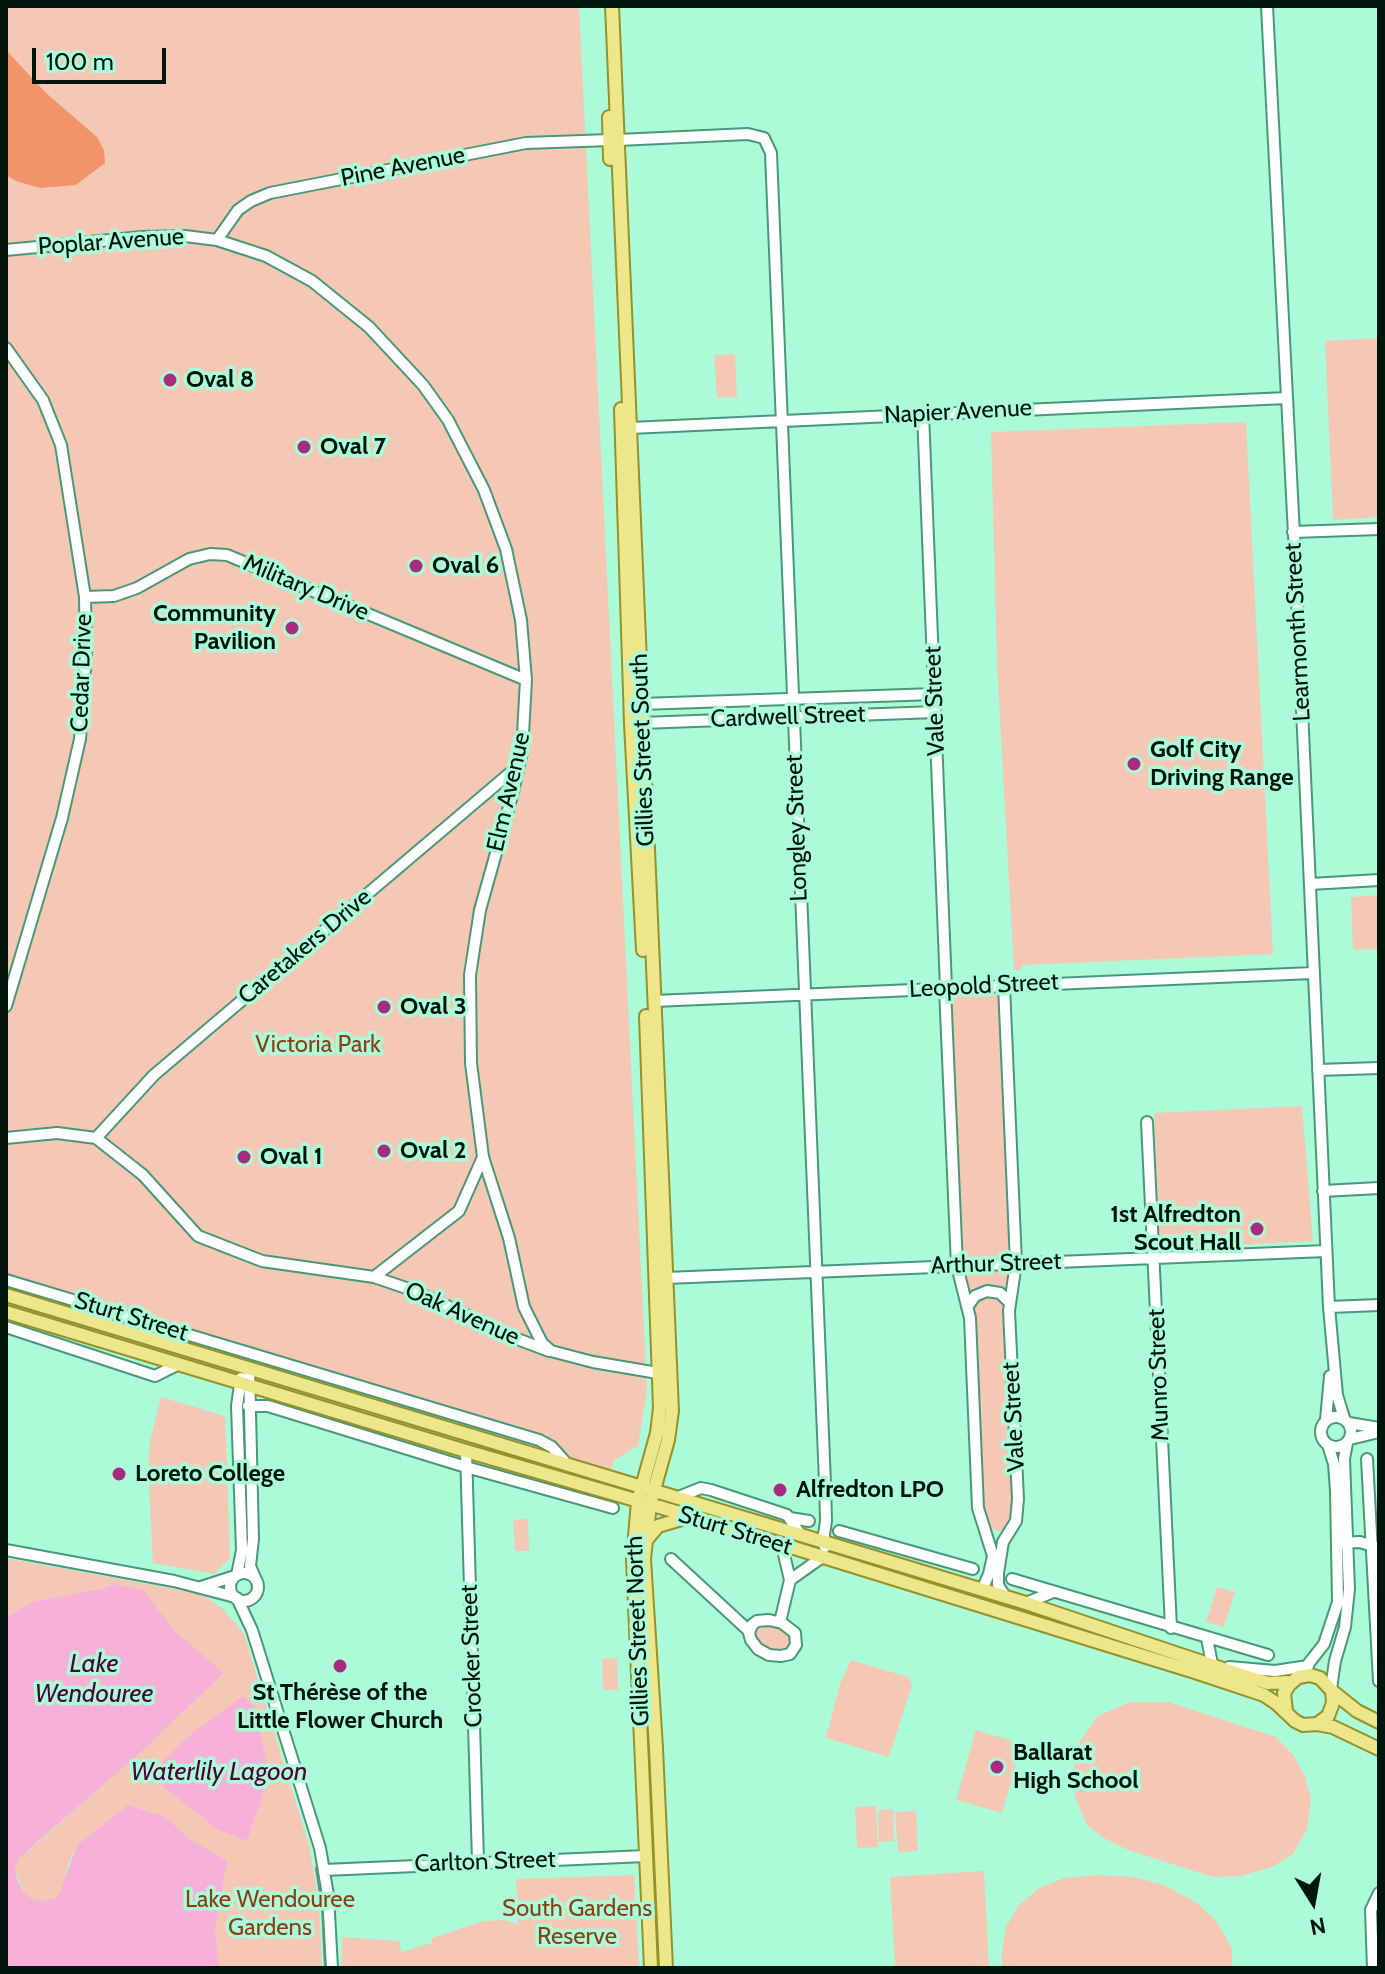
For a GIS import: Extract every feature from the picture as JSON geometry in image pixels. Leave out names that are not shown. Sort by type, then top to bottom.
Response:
[{"type":"main road","name":"Gillies Street South","points":[[608,9],[636,724],[661,1278],[671,1420],[647,1489]]},
{"type":"main road","name":"Gillies Street South","points":[[647,1489],[659,1426],[661,1278]]},
{"type":"main road","name":"Sturt Street","points":[[6,1295],[1026,1603],[1263,1682],[1294,1680]]},
{"type":"main road","name":"Sturt Street","points":[[6,1312],[694,1517],[1252,1690],[1273,1700],[1286,1711]]},
{"type":"main road","name":"Gillies Street North","points":[[647,1489],[633,1560],[651,1968]]},
{"type":"main road","name":"Gillies Street North","points":[[644,1503],[666,1968]]},
{"type":"main road","points":[[645,1541],[665,1522],[694,1517]]},
{"type":"main road","points":[[1379,1722],[1357,1711],[1315,1676],[1294,1680],[1283,1698],[1286,1711],[1299,1724],[1333,1727],[1379,1749]]},
{"type":"main road","points":[[1317,1724],[1331,1712],[1332,1690]]},
{"type":"main road","points":[[643,1775],[658,1775]]},
{"type":"street","name":"Learmonth Street","points":[[1267,6],[1329,1307],[1337,1395],[1346,1420]]},
{"type":"street","name":"Pine Avenue","points":[[217,240],[238,210],[270,193],[526,143],[743,134],[764,138]]},
{"type":"street","name":"Longley Street","points":[[764,138],[771,149],[777,246],[780,420],[826,1521],[823,1541]]},
{"type":"street","name":"Poplar Avenue","points":[[6,250],[142,237],[185,236],[217,240]]},
{"type":"street","name":"Elm Avenue","points":[[217,240],[283,264],[328,293],[381,339],[436,401],[471,462],[503,539],[521,620],[526,680],[525,727],[520,762],[480,910],[471,966],[471,1063],[483,1157],[509,1238],[524,1307],[540,1341],[551,1351]]},
{"type":"street","name":"Cedar Drive","points":[[6,348],[43,400],[61,445],[85,597],[86,655],[80,739],[62,818],[6,1006]]},
{"type":"street","name":"Napier Avenue","points":[[626,428],[1286,398]]},
{"type":"street","name":"Vale Street","points":[[923,413],[957,1266],[968,1306],[977,1503],[993,1561],[982,1590]]},
{"type":"street","points":[[1293,532],[1379,529]]},
{"type":"street","name":"Military Drive","points":[[85,597],[125,593],[189,559],[210,554],[227,555],[526,680]]},
{"type":"street","name":"Cardwell Street","points":[[636,704],[935,694]]},
{"type":"street","name":"Cardwell Street","points":[[636,724],[935,712]]},
{"type":"street","name":"Caretakers Drive","points":[[96,1138],[154,1075],[509,776],[520,762]]},
{"type":"street","points":[[1310,884],[1379,880]]},
{"type":"street","name":"Leopold Street","points":[[650,1001],[1313,973]]},
{"type":"street","name":"Vale Street","points":[[1004,985],[1016,1263],[1010,1303],[1018,1499],[1017,1517],[1002,1545],[997,1577],[1006,1598]]},
{"type":"street","points":[[1318,1070],[1379,1068]]},
{"type":"street","name":"Munro Street","points":[[1147,1122],[1171,1628]]},
{"type":"street","points":[[6,1138],[57,1133],[96,1138]]},
{"type":"street","name":"Oak Avenue","points":[[96,1138],[143,1175],[198,1236],[262,1261],[374,1277],[415,1291],[520,1340],[551,1351]]},
{"type":"street","name":"Oak Avenue","points":[[374,1277],[459,1211],[483,1157]]},
{"type":"street","points":[[1323,1191],[1379,1188]]},
{"type":"street","name":"Arthur Street","points":[[661,1278],[1326,1251]]},
{"type":"street","name":"Sturt Street","points":[[6,1280],[539,1440],[556,1450],[568,1466]]},
{"type":"street","points":[[968,1306],[977,1294],[989,1290],[1000,1293],[1010,1303]]},
{"type":"street","points":[[1329,1307],[1379,1305]]},
{"type":"street","points":[[137,1334],[143,1321]]},
{"type":"street","name":"Sturt Street","points":[[6,1327],[155,1376],[179,1364]]},
{"type":"street","points":[[551,1351],[658,1373]]},
{"type":"street","name":"Learmonth Street","points":[[1326,1420],[1332,1354]]},
{"type":"street","points":[[246,1368],[237,1406],[242,1550],[237,1575],[230,1588],[252,1630],[314,1830],[330,1910],[332,1968]]},
{"type":"street","points":[[244,1384],[248,1406],[253,1539],[250,1566],[258,1588],[251,1607],[252,1630]]},
{"type":"street","points":[[248,1406],[268,1406],[613,1508]]},
{"type":"street","points":[[1332,1690],[1335,1661],[1347,1617],[1334,1464],[1321,1433],[1326,1420],[1335,1416],[1379,1430]]},
{"type":"street","points":[[1294,1680],[1310,1665],[1328,1636],[1336,1613],[1343,1543],[1344,1459],[1352,1431],[1346,1420]]},
{"type":"street","points":[[1328,1445],[1340,1446],[1379,1430]]},
{"type":"street","name":"Crocker Street","points":[[466,1451],[478,1862]]},
{"type":"street","points":[[1344,1459],[1362,1469],[1368,1481]]},
{"type":"street","points":[[1367,1459],[1375,1546],[1379,1681]]},
{"type":"street","name":"Sturt Street","points":[[676,1498],[698,1489],[708,1489],[790,1518],[801,1535]]},
{"type":"street","points":[[790,1518],[809,1521]]},
{"type":"street","name":"Longley Street","points":[[826,1521],[842,1548]]},
{"type":"street","points":[[986,1531],[998,1535],[1011,1530]]},
{"type":"street","points":[[839,1531],[973,1569]]},
{"type":"street","points":[[842,1548],[873,1540]]},
{"type":"street","points":[[823,1541],[835,1562]]},
{"type":"street","points":[[1343,1543],[1375,1546]]},
{"type":"street","points":[[780,1622],[790,1580],[782,1546]]},
{"type":"street","points":[[6,1550],[199,1587],[246,1600],[255,1595]]},
{"type":"street","points":[[790,1580],[821,1558]]},
{"type":"street","points":[[671,1559],[749,1631],[753,1643],[761,1652],[774,1656],[786,1655],[794,1650],[797,1639],[792,1630],[780,1622],[757,1621],[749,1631]]},
{"type":"street","points":[[952,1563],[957,1582]]},
{"type":"street","points":[[199,1587],[237,1575],[248,1574],[256,1580]]},
{"type":"street","points":[[1012,1579],[1268,1655]]},
{"type":"street","points":[[1026,1603],[1053,1592]]},
{"type":"street","points":[[1207,1638],[1214,1665],[1275,1671],[1310,1665]]},
{"type":"street","name":"Carlton Street","points":[[324,1870],[646,1856]]},
{"type":"street","points":[[1373,1968],[1371,1912],[1377,1895]]},
{"type":"green space","name":"Victoria Park","points":[[6,6],[579,6],[647,1390],[638,1446],[613,1461],[611,1472],[568,1458],[558,1447],[6,1278]]},
{"type":"green space","points":[[1379,338],[1379,517],[1333,520],[1325,341]]},
{"type":"green space","points":[[735,354],[737,397],[717,398],[714,355]]},
{"type":"green space","name":"Golf City Driving Range","points":[[1246,422],[1273,954],[1023,965],[1020,970],[1014,970],[997,665],[991,432]]},
{"type":"green space","points":[[1379,895],[1379,949],[1353,950],[1351,897]]},
{"type":"green space","points":[[993,993],[998,997],[1009,1252],[1005,1258],[968,1259],[963,1254],[952,1000],[955,995]]},
{"type":"green space","points":[[1302,1106],[1313,1241],[1160,1249],[1154,1113]]},
{"type":"green space","points":[[998,1270],[1008,1278],[1007,1292],[987,1286],[970,1294],[964,1272]]},
{"type":"green space","points":[[982,1296],[996,1296],[1006,1308],[1014,1508],[1006,1529],[1000,1531],[990,1528],[982,1515],[972,1313],[976,1301]]},
{"type":"green space","points":[[161,1397],[225,1416],[230,1558],[214,1574],[153,1563],[148,1468],[150,1441]]},
{"type":"green space","points":[[528,1519],[529,1551],[515,1551],[513,1520]]},
{"type":"green space","name":"Lake Wendouree Gardens","points":[[6,1558],[202,1594],[224,1610],[244,1634],[309,1845],[319,1903],[322,1968],[219,1968],[215,1931],[227,1861],[190,1839],[164,1816],[129,1805],[77,1845],[59,1897],[34,1900],[23,1892],[15,1869],[19,1859],[141,1752],[224,1673],[176,1632],[143,1590],[114,1584],[35,1601],[6,1617]],"holes":[[[254,1706],[267,1763],[263,1795],[247,1841],[162,1786],[156,1770],[186,1738],[215,1718]]]},
{"type":"green space","points":[[1217,1587],[1235,1592],[1224,1627],[1206,1622]]},
{"type":"green space","points":[[774,1623],[791,1633],[793,1644],[786,1651],[771,1650],[755,1636],[757,1626]]},
{"type":"green space","points":[[617,1658],[618,1690],[603,1690],[602,1659]]},
{"type":"green space","points":[[851,1660],[908,1677],[912,1685],[889,1757],[826,1738],[840,1684]]},
{"type":"green space","points":[[1130,1702],[1168,1702],[1276,1737],[1294,1756],[1305,1776],[1311,1799],[1307,1829],[1293,1854],[1272,1867],[1241,1876],[1213,1877],[1128,1850],[1102,1837],[1087,1825],[1075,1797],[1073,1770],[1080,1741],[1098,1716]]},
{"type":"green space","points":[[976,1730],[1022,1744],[1002,1813],[956,1800]]},
{"type":"green space","points":[[876,1806],[878,1847],[857,1848],[855,1807]]},
{"type":"green space","points":[[893,1809],[894,1841],[879,1842],[878,1810]]},
{"type":"green space","points":[[916,1811],[918,1851],[898,1852],[895,1812]]},
{"type":"green space","points":[[984,1871],[989,1968],[895,1968],[890,1877]]},
{"type":"green space","name":"South Gardens Reserve","points":[[634,1875],[639,1968],[341,1968],[342,1937],[400,1941],[401,1952],[432,1943],[432,1938],[484,1921],[504,1920],[518,1924],[516,1879]]},
{"type":"green space","points":[[1097,1875],[1134,1877],[1164,1885],[1197,1903],[1216,1921],[1232,1948],[1232,1968],[1002,1968],[1006,1927],[1018,1906],[1039,1888],[1064,1878]]},
{"type":"shaded area","points":[[6,50],[46,93],[97,137],[104,150],[105,163],[76,185],[40,188],[6,175]]},
{"type":"water","name":"Lake Wendouree","points":[[114,1584],[143,1590],[176,1632],[224,1673],[141,1752],[19,1859],[15,1869],[17,1879],[23,1892],[34,1900],[58,1897],[77,1845],[128,1805],[164,1816],[190,1839],[227,1861],[215,1931],[219,1968],[6,1968],[6,1617],[35,1601]]},
{"type":"water","name":"Waterlily Lagoon","points":[[243,1696],[254,1706],[267,1763],[263,1795],[247,1841],[219,1830],[162,1786],[155,1770],[186,1738]]},
{"type":"tram line","points":[[316,1868],[322,1907],[325,1968]]},
{"type":"place","name":"Oval 8","points":[[170,380]]},
{"type":"place","name":"Oval 7","points":[[304,447]]},
{"type":"place","name":"Oval 6","points":[[416,566]]},
{"type":"place","name":"Community Pavilion","points":[[292,628]]},
{"type":"place","name":"Golf City Driving Range","points":[[1134,764]]},
{"type":"place","name":"Oval 3","points":[[384,1007]]},
{"type":"place","name":"Oval 2","points":[[384,1151]]},
{"type":"place","name":"Oval 1","points":[[244,1157]]},
{"type":"place","name":"1st Alfredton Scout Hall","points":[[1257,1229]]},
{"type":"place","name":"Loreto College","points":[[119,1474]]},
{"type":"place","name":"Alfredton LPO","points":[[780,1490]]},
{"type":"place","name":"St Thérèse of the Little Flower Church","points":[[340,1666]]},
{"type":"place","name":"Ballarat High School","points":[[997,1767]]}]
